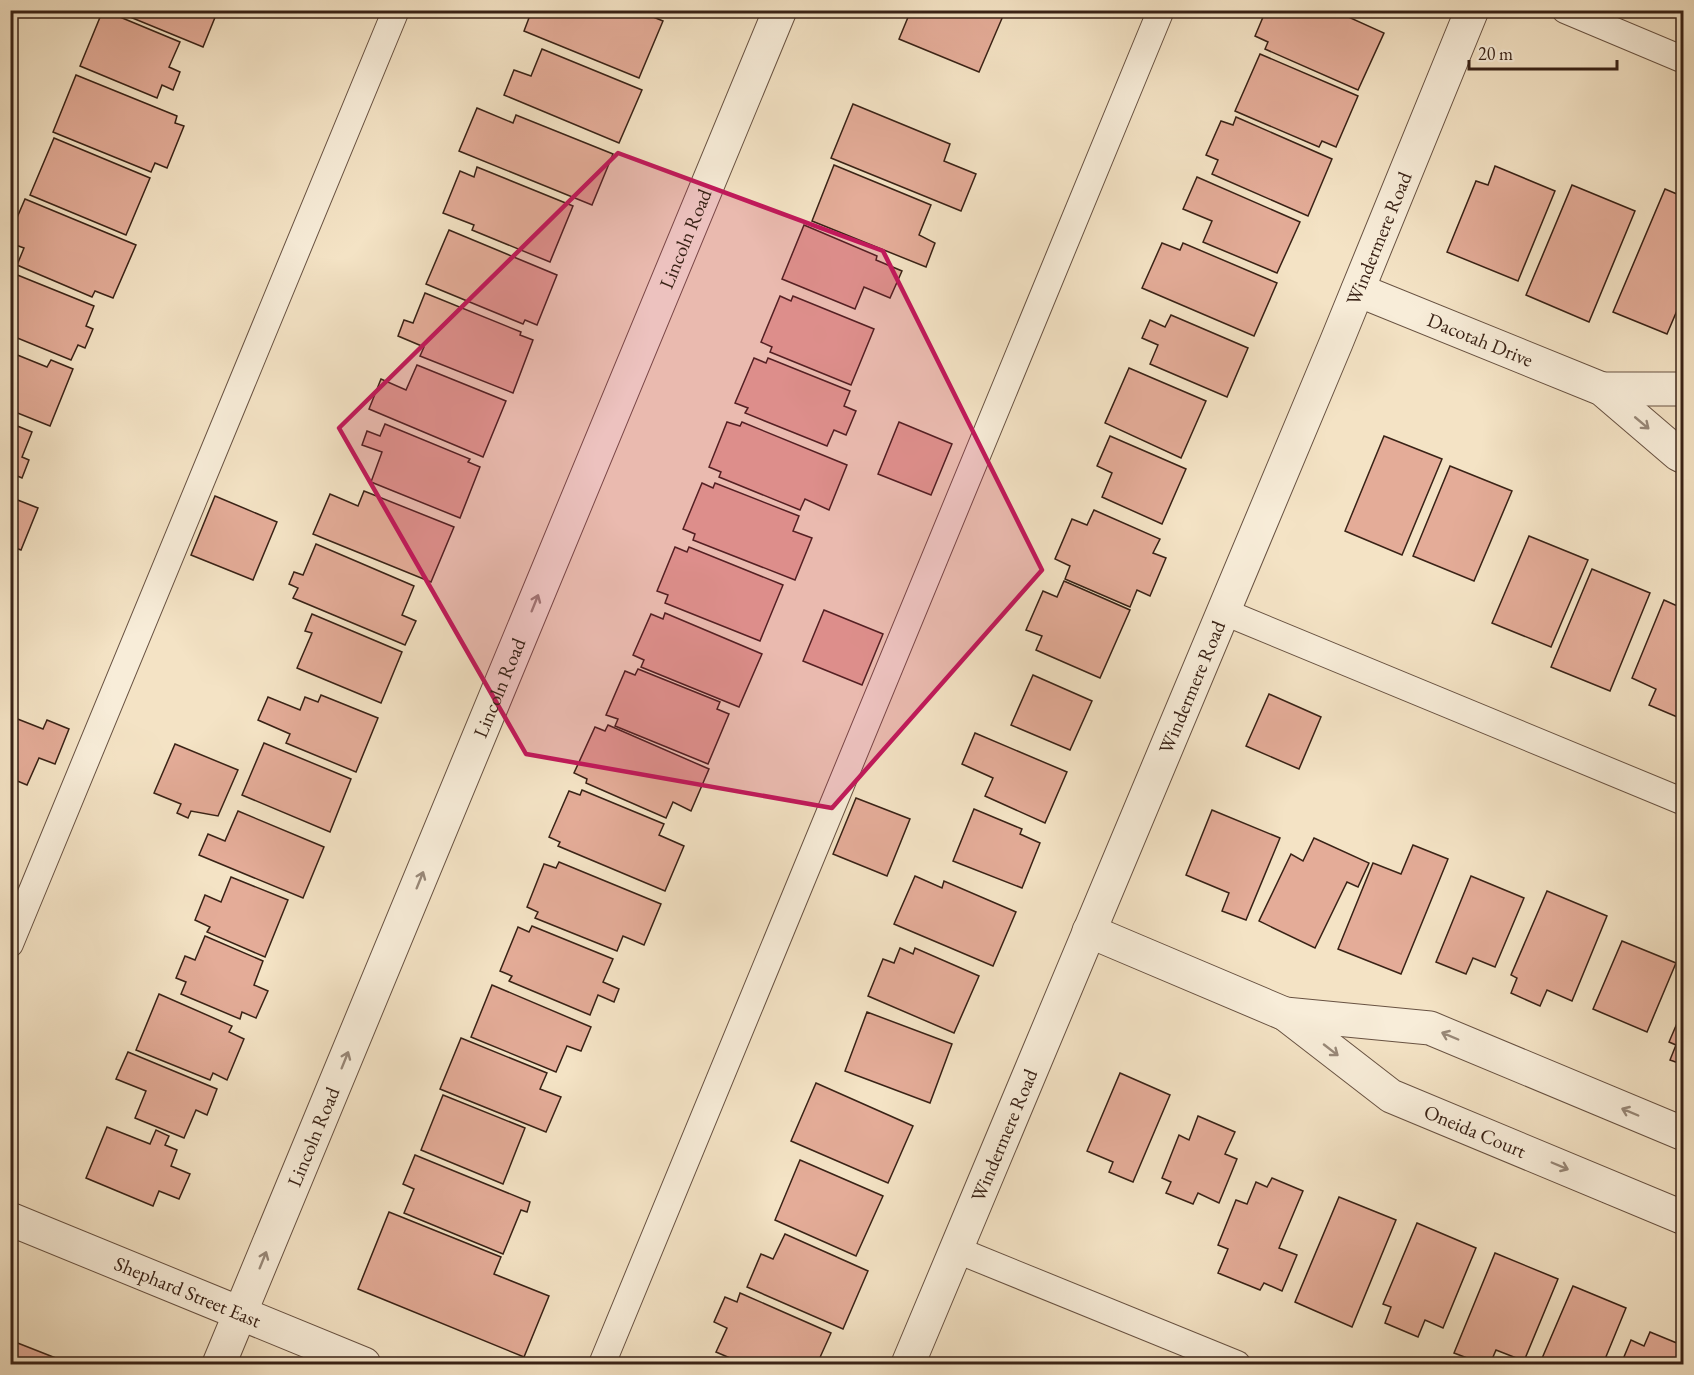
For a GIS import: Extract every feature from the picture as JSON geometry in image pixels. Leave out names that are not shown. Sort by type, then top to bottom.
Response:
[{"type":"street","name":"Lincoln Road","points":[[219,1365],[780,10]]},
{"type":"street","name":"Windermere Road","points":[[908,1365],[1358,290],[1472,10]]},
{"type":"street","name":"Dacotah Drive","points":[[1358,290],[1602,389],[1683,457]]},
{"type":"street","name":"Dacotah Drive","points":[[1602,389],[1683,389]]},
{"type":"street","name":"Oneida Court","points":[[1089,931],[1285,1014],[1391,1096],[1683,1218]]},
{"type":"street","name":"Oneida Court","points":[[1285,1014],[1430,1028],[1683,1134]]},
{"type":"street","name":"Shephard Street East","points":[[10,1219],[364,1365]]},
{"type":"lane","points":[[10,944],[396,10]]},
{"type":"lane","points":[[602,1365],[1161,10]]},
{"type":"lane","points":[[1565,10],[1683,60]]},
{"type":"lane","points":[[1222,611],[1683,802]]},
{"type":"lane","points":[[957,1250],[1237,1365]]},
{"type":"highlighted area","points":[[618,153],[883,251],[1042,570],[832,808],[526,754],[339,428]]},
{"type":"building","points":[[103,10],[180,42],[169,67],[180,72],[173,90],[162,85],[157,98],[80,66]]},
{"type":"building","points":[[113,10],[218,10],[203,47]]},
{"type":"building","points":[[532,10],[636,10],[663,21],[639,78],[524,31]]},
{"type":"building","points":[[911,10],[990,10],[1003,16],[979,72],[899,39]]},
{"type":"building","points":[[1266,10],[1278,15],[1280,10],[1333,10],[1384,33],[1358,90],[1265,49],[1268,42],[1255,36]]},
{"type":"building","points":[[542,49],[642,90],[619,143],[504,95],[514,70],[531,76]]},
{"type":"building","points":[[1260,54],[1358,96],[1336,147],[1322,141],[1319,147],[1235,111]]},
{"type":"building","points":[[76,75],[177,116],[175,123],[184,126],[167,168],[155,163],[151,172],[53,132]]},
{"type":"building","points":[[853,104],[950,144],[944,161],[976,174],[961,211],[831,158]]},
{"type":"building","points":[[477,108],[513,123],[516,115],[613,154],[592,205],[459,151]]},
{"type":"building","points":[[1236,117],[1332,159],[1308,216],[1212,174],[1218,160],[1206,155],[1221,121],[1233,125]]},
{"type":"building","points":[[54,138],[150,178],[126,235],[30,195]]},
{"type":"building","points":[[834,165],[931,205],[919,235],[935,243],[926,267],[812,221]]},
{"type":"building","points":[[1495,166],[1555,191],[1518,281],[1447,252],[1476,181],[1488,185]]},
{"type":"building","points":[[477,167],[573,206],[550,262],[472,230],[474,225],[443,213],[460,171],[474,177]]},
{"type":"building","points":[[1197,177],[1300,222],[1277,273],[1203,242],[1212,221],[1183,209]]},
{"type":"building","points":[[1572,185],[1635,211],[1589,322],[1526,295]]},
{"type":"building","points":[[1665,189],[1684,197],[1684,294],[1667,334],[1613,312]]},
{"type":"building","points":[[25,199],[136,245],[113,298],[95,291],[92,297],[17,265],[24,248],[10,243],[10,234]]},
{"type":"building","points":[[804,225],[877,256],[876,260],[902,271],[890,298],[864,287],[855,309],[782,279]]},
{"type":"building","points":[[449,230],[557,275],[537,325],[525,320],[523,324],[426,284]]},
{"type":"building","points":[[1162,243],[1180,250],[1183,243],[1277,283],[1254,336],[1142,288]]},
{"type":"building","points":[[10,272],[94,306],[86,326],[93,329],[85,348],[78,345],[71,360],[10,335]]},
{"type":"building","points":[[425,293],[521,332],[520,335],[533,340],[513,393],[420,356],[424,347],[398,336],[404,320],[413,323]]},
{"type":"building","points":[[780,296],[791,301],[793,296],[874,329],[851,385],[770,352],[772,347],[761,342]]},
{"type":"building","points":[[1171,315],[1248,348],[1227,397],[1150,364],[1158,345],[1142,338],[1150,320],[1165,327]]},
{"type":"building","points":[[10,352],[47,367],[51,360],[73,369],[50,426],[10,410]]},
{"type":"building","points":[[754,358],[766,363],[768,358],[850,391],[844,406],[856,411],[846,435],[834,430],[827,446],[745,413],[748,408],[735,403]]},
{"type":"building","points":[[417,365],[506,401],[483,457],[369,409],[381,379],[406,390]]},
{"type":"building","points":[[1129,368],[1206,401],[1181,458],[1105,423]]},
{"type":"building","points":[[727,422],[740,426],[742,422],[847,465],[829,510],[805,499],[800,510],[719,477],[721,472],[709,467]]},
{"type":"building","points":[[899,422],[952,444],[931,495],[878,474]]},
{"type":"building","points":[[10,423],[32,432],[22,457],[29,460],[22,478],[15,475],[11,483]]},
{"type":"building","points":[[385,424],[470,459],[468,462],[480,467],[460,518],[371,482],[382,452],[362,445],[367,431],[380,436]]},
{"type":"building","points":[[1110,436],[1186,469],[1162,524],[1102,497],[1112,473],[1097,466]]},
{"type":"building","points":[[1384,436],[1442,459],[1402,555],[1345,531]]},
{"type":"building","points":[[1450,466],[1512,491],[1474,581],[1413,556]]},
{"type":"building","points":[[702,483],[713,488],[715,483],[799,516],[793,531],[812,538],[795,580],[693,540],[695,534],[683,529]]},
{"type":"building","points":[[364,491],[454,527],[431,582],[313,534],[330,494],[358,506]]},
{"type":"building","points":[[215,496],[277,522],[253,580],[191,555]]},
{"type":"building","points":[[10,497],[38,508],[21,550],[10,546]]},
{"type":"building","points":[[1094,510],[1160,539],[1153,553],[1166,558],[1150,596],[1137,590],[1130,607],[1065,579],[1070,566],[1055,559],[1072,519],[1087,525]]},
{"type":"building","points":[[1529,536],[1588,560],[1551,647],[1492,623]]},
{"type":"building","points":[[316,544],[414,586],[402,615],[416,621],[405,645],[293,598],[298,588],[289,584],[294,572],[303,575]]},
{"type":"building","points":[[675,547],[687,552],[689,547],[783,585],[760,641],[665,603],[668,595],[657,591]]},
{"type":"building","points":[[1592,569],[1650,593],[1610,691],[1551,667]]},
{"type":"building","points":[[1064,581],[1130,610],[1100,678],[1036,650],[1042,636],[1026,630],[1043,591],[1057,597]]},
{"type":"building","points":[[1664,600],[1684,609],[1684,715],[1682,719],[1649,705],[1656,689],[1632,678]]},
{"type":"building","points":[[824,610],[883,634],[862,685],[803,661]]},
{"type":"building","points":[[665,613],[762,654],[739,707],[641,667],[644,660],[633,655],[651,614],[663,619]]},
{"type":"building","points":[[312,614],[402,652],[381,703],[297,668],[312,633],[305,631]]},
{"type":"building","points":[[638,669],[720,702],[717,709],[729,714],[708,764],[615,726],[618,719],[606,715],[625,671],[635,675]]},
{"type":"building","points":[[1033,675],[1092,701],[1070,750],[1011,725]]},
{"type":"building","points":[[1269,694],[1321,717],[1299,769],[1246,746]]},
{"type":"building","points":[[321,695],[378,718],[356,772],[286,743],[290,734],[258,720],[268,697],[300,710],[305,697],[318,702]]},
{"type":"building","points":[[10,716],[43,729],[47,720],[69,729],[55,764],[39,758],[27,785],[10,778]]},
{"type":"building","points":[[608,725],[709,769],[691,811],[673,802],[666,818],[586,783],[587,779],[574,773],[595,727],[605,731]]},
{"type":"building","points":[[975,733],[1067,772],[1045,823],[985,796],[993,778],[962,764]]},
{"type":"building","points":[[264,743],[351,779],[330,832],[242,795]]},
{"type":"building","points":[[175,744],[238,770],[218,816],[191,811],[188,818],[177,813],[181,804],[154,793]]},
{"type":"building","points":[[582,790],[664,824],[659,835],[684,846],[665,891],[558,846],[560,842],[549,837],[569,791],[580,795]]},
{"type":"building","points":[[856,798],[910,819],[887,876],[833,854]]},
{"type":"building","points":[[974,809],[1022,829],[1020,834],[1040,843],[1022,888],[953,861]]},
{"type":"building","points":[[1212,810],[1280,838],[1246,920],[1222,911],[1229,893],[1186,875]]},
{"type":"building","points":[[238,811],[324,847],[303,898],[199,855],[208,834],[225,841]]},
{"type":"building","points":[[1314,838],[1369,863],[1358,887],[1347,882],[1315,948],[1259,921],[1291,854],[1303,861]]},
{"type":"building","points":[[1413,845],[1448,859],[1401,974],[1338,949],[1373,863],[1401,874]]},
{"type":"building","points":[[559,862],[661,904],[644,945],[623,936],[617,951],[535,918],[538,912],[527,907],[544,864],[556,868]]},
{"type":"building","points":[[915,876],[942,888],[944,881],[1016,912],[993,966],[894,924]]},
{"type":"building","points":[[1471,876],[1524,898],[1495,967],[1473,958],[1466,974],[1436,962]]},
{"type":"building","points":[[231,877],[288,900],[265,957],[207,932],[210,927],[195,920],[205,895],[221,902]]},
{"type":"building","points":[[1547,891],[1607,916],[1572,1001],[1547,990],[1540,1006],[1511,993],[1517,978],[1511,975]]},
{"type":"building","points":[[532,926],[613,959],[603,982],[619,989],[614,1002],[598,995],[590,1015],[509,981],[512,976],[500,971],[518,927],[529,932]]},
{"type":"building","points":[[205,936],[263,961],[254,985],[268,991],[256,1018],[242,1012],[240,1019],[181,994],[186,982],[176,978],[185,956],[195,960]]},
{"type":"building","points":[[1622,941],[1676,963],[1647,1032],[1593,1009]]},
{"type":"building","points":[[900,948],[913,954],[915,948],[979,976],[954,1033],[868,996],[883,959],[894,963]]},
{"type":"building","points":[[492,985],[591,1027],[581,1051],[567,1046],[556,1072],[471,1037]]},
{"type":"building","points":[[159,994],[232,1026],[229,1032],[244,1039],[227,1080],[213,1073],[210,1080],[136,1050]]},
{"type":"building","points":[[1684,1007],[1684,1065],[1670,1060],[1676,1045],[1669,1042]]},
{"type":"building","points":[[867,1012],[952,1044],[930,1103],[845,1071]]},
{"type":"building","points":[[461,1038],[547,1073],[540,1089],[561,1097],[546,1132],[440,1089]]},
{"type":"building","points":[[128,1052],[217,1089],[207,1115],[196,1110],[184,1138],[135,1118],[146,1091],[116,1079]]},
{"type":"building","points":[[1120,1073],[1170,1095],[1133,1182],[1109,1172],[1113,1162],[1087,1151]]},
{"type":"building","points":[[816,1083],[913,1126],[888,1183],[791,1141]]},
{"type":"building","points":[[443,1095],[525,1128],[503,1184],[421,1150]]},
{"type":"building","points":[[1198,1116],[1235,1132],[1225,1154],[1237,1159],[1219,1203],[1198,1193],[1193,1204],[1166,1193],[1171,1182],[1162,1178],[1179,1135],[1189,1140]]},
{"type":"building","points":[[107,1127],[150,1144],[156,1130],[169,1136],[165,1145],[177,1150],[171,1166],[190,1174],[179,1199],[159,1191],[153,1206],[86,1178]]},
{"type":"building","points":[[415,1155],[530,1202],[527,1212],[521,1210],[503,1254],[404,1213],[414,1189],[403,1184]]},
{"type":"building","points":[[800,1160],[883,1196],[856,1256],[775,1220]]},
{"type":"building","points":[[1272,1178],[1303,1191],[1279,1248],[1297,1255],[1282,1291],[1264,1283],[1260,1290],[1218,1273],[1228,1249],[1218,1245],[1236,1200],[1247,1204],[1256,1182],[1267,1187]]},
{"type":"building","points":[[1339,1197],[1396,1220],[1352,1327],[1295,1302]]},
{"type":"building","points":[[389,1212],[501,1257],[494,1274],[549,1296],[524,1357],[358,1289]]},
{"type":"building","points":[[1417,1223],[1476,1248],[1443,1328],[1425,1320],[1418,1337],[1385,1323],[1391,1307],[1383,1304]]},
{"type":"building","points":[[785,1234],[868,1271],[843,1329],[747,1287],[761,1254],[773,1259]]},
{"type":"building","points":[[1495,1253],[1558,1279],[1524,1361],[1496,1350],[1490,1364],[1483,1364],[1454,1353]]},
{"type":"building","points":[[1573,1286],[1626,1308],[1603,1364],[1540,1363]]},
{"type":"building","points":[[740,1293],[831,1333],[817,1364],[744,1364],[716,1352],[727,1328],[714,1322],[725,1297],[737,1302]]},
{"type":"building","points":[[1650,1332],[1684,1346],[1679,1360],[1684,1364],[1621,1364],[1631,1340],[1644,1346]]},
{"type":"building","points":[[10,1340],[71,1364],[10,1364]]}]
